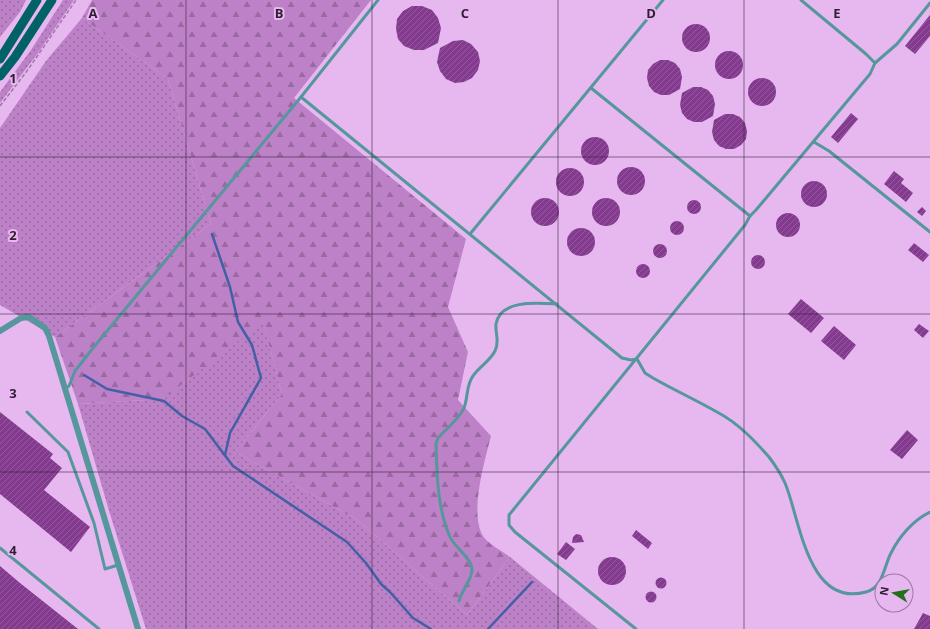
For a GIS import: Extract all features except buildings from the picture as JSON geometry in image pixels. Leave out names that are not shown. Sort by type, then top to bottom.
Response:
[{"type":"main road","points":[[0,58],[37,0]]},
{"type":"main road","points":[[0,76],[15,57],[52,0]]},
{"type":"street","points":[[0,331],[21,318],[29,317],[45,328],[49,336],[120,565],[138,629]]},
{"type":"lane","points":[[65,389],[69,386],[75,371],[88,354],[301,97],[378,0]]},
{"type":"lane","points":[[470,234],[663,0]]},
{"type":"lane","points":[[801,0],[866,54],[875,64]]},
{"type":"lane","points":[[636,629],[515,532],[509,525],[509,515],[637,359],[745,225],[750,216],[870,74],[875,64],[897,44],[930,3]]},
{"type":"lane","points":[[591,88],[750,216]]},
{"type":"lane","points":[[301,97],[622,358],[631,360],[637,359]]},
{"type":"lane","points":[[814,142],[829,151],[930,232]]},
{"type":"lane","points":[[459,601],[472,571],[470,563],[451,539],[443,516],[439,498],[436,443],[438,438],[463,410],[469,382],[472,376],[494,354],[498,343],[496,324],[501,314],[517,304],[531,302],[557,304]]},
{"type":"lane","points":[[637,359],[645,373],[730,420],[747,433],[770,458],[786,484],[808,555],[820,577],[840,592],[867,592],[875,586],[883,575],[891,553],[905,532],[913,524],[930,512]]},
{"type":"lane","points":[[27,412],[68,452],[94,523],[105,569],[120,565]]},
{"type":"lane","points":[[0,548],[99,629]]},
{"type":"path","points":[[0,106],[47,44],[76,0]]},
{"type":"green space","points":[[0,0],[26,0],[20,12],[0,37]]},
{"type":"green space","points":[[63,0],[74,0],[38,53],[0,103],[0,92],[31,50]]},
{"type":"green space","points":[[92,0],[371,0],[294,98],[466,239],[448,307],[468,352],[458,400],[491,436],[482,472],[478,501],[479,526],[485,539],[510,557],[467,615],[356,519],[235,452],[282,394],[263,322],[163,399],[78,404],[55,337],[211,224],[168,79],[82,18]]},
{"type":"green space","points":[[82,18],[168,79],[211,224],[55,337],[0,305],[0,128],[46,61]]},
{"type":"green space","points":[[263,321],[282,394],[235,452],[356,519],[467,615],[510,557],[598,629],[146,629],[78,404],[163,399]]},
{"type":"waterway","points":[[212,234],[230,287],[238,322],[252,345],[261,378],[230,433],[225,455]]},
{"type":"waterway","points":[[84,375],[107,389],[164,401],[182,416],[205,429],[233,466],[347,542],[366,563],[381,584],[413,618],[431,629]]},
{"type":"waterway","points":[[488,629],[532,582]]}]
